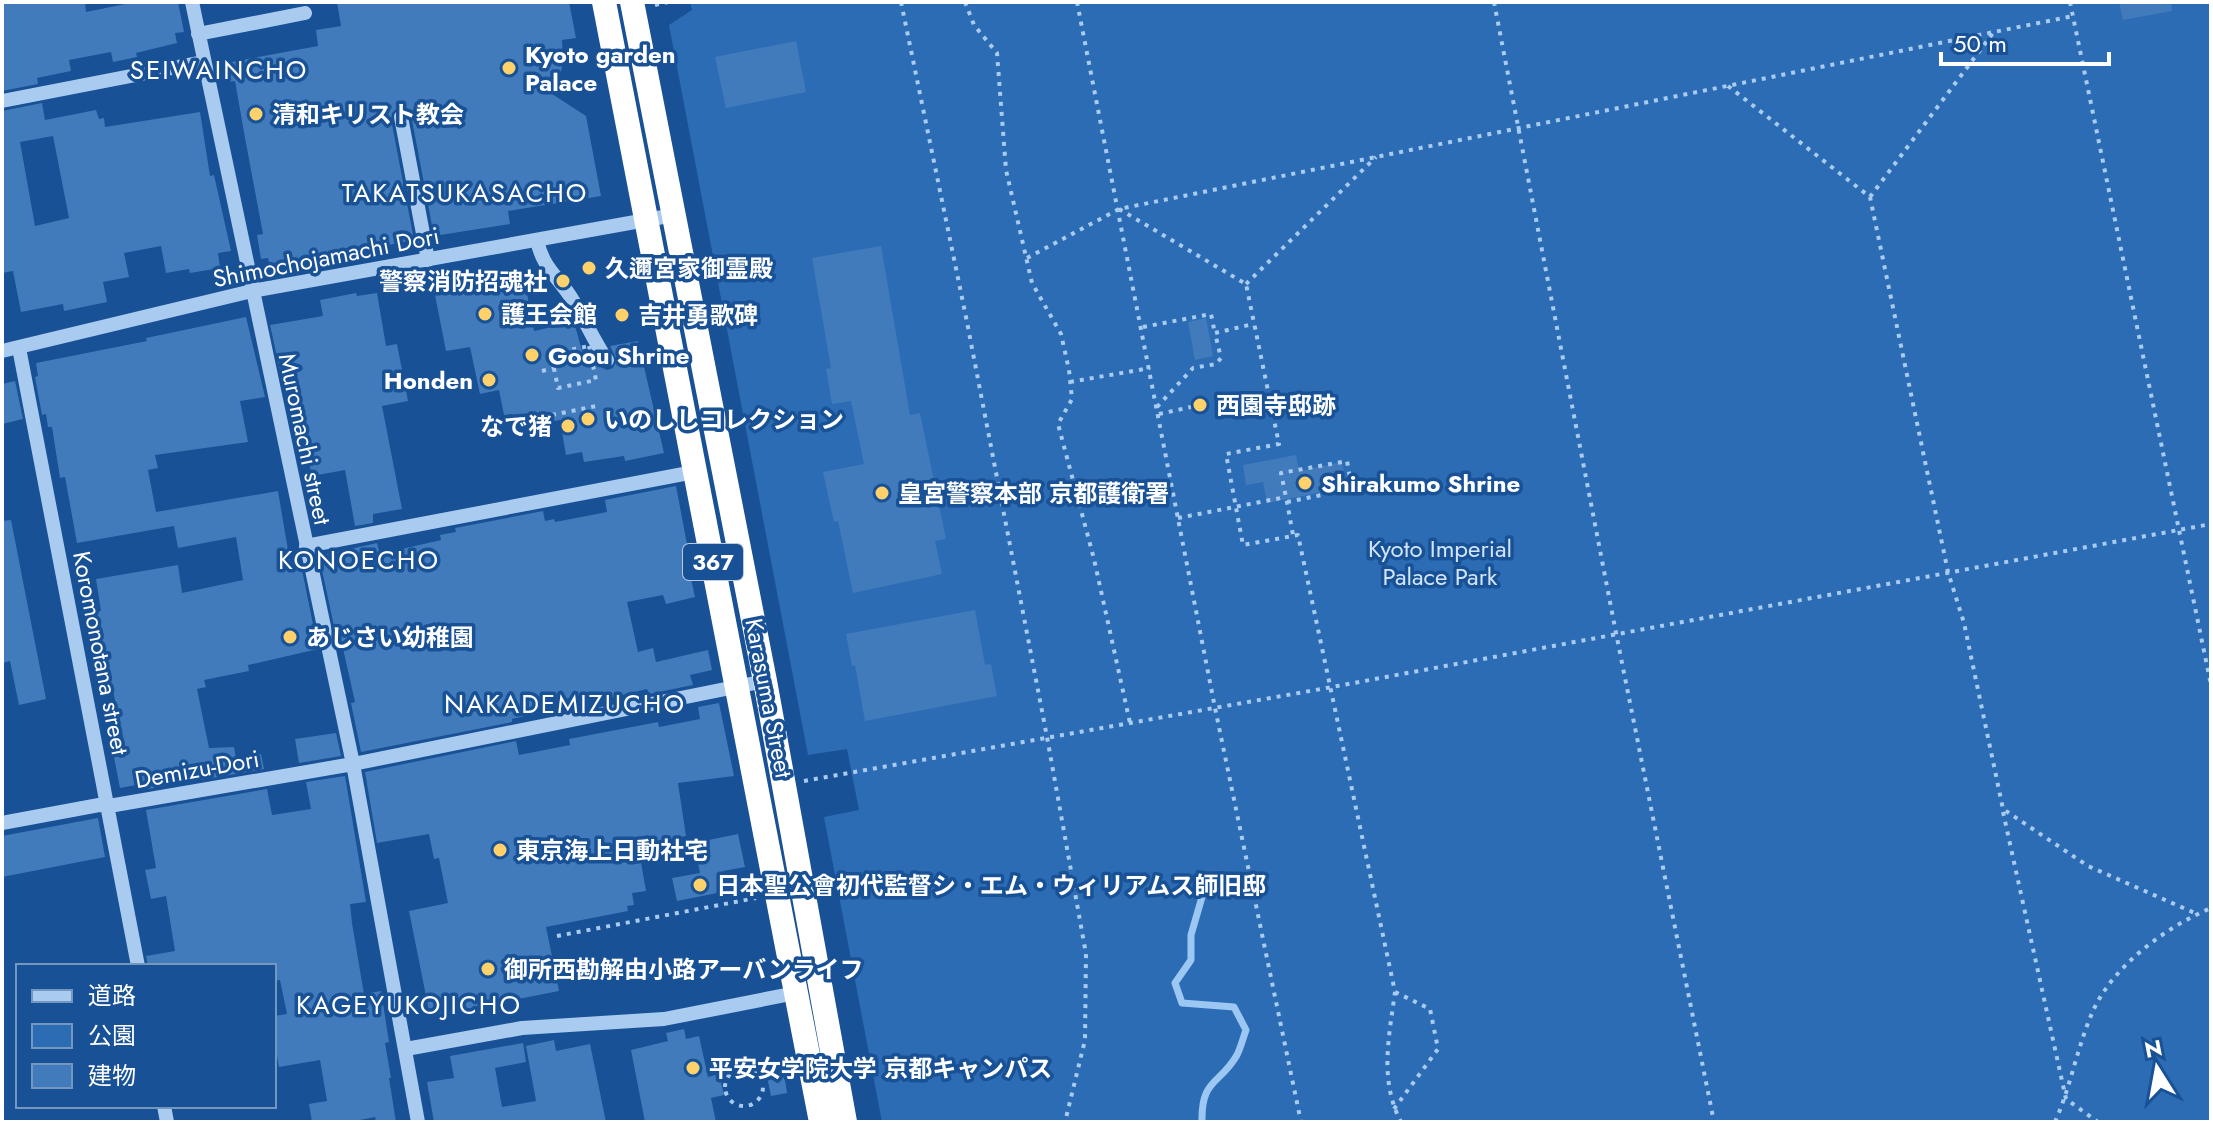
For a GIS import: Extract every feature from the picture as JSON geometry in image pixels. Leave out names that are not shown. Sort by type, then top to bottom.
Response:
[{"type":"highway","name":"Karasuma Street","points":[[604,2],[660,218],[765,681],[845,1122]]},
{"type":"highway","name":"Karasuma Street","points":[[632,2],[694,472],[739,686],[821,1122]]},
{"type":"street","name":"Muromachi street","points":[[192,2],[353,764],[418,1122]]},
{"type":"street","points":[[198,34],[305,13]]},
{"type":"street","points":[[2,101],[203,62]]},
{"type":"street","points":[[401,117],[428,260]]},
{"type":"street","name":"Shimochojamachi Dori","points":[[2,351],[252,291],[660,218]]},
{"type":"street","points":[[537,240],[541,258],[571,297],[593,341],[607,360]]},
{"type":"street","name":"Koromonotana street","points":[[19,348],[138,964]]},
{"type":"street","points":[[306,546],[694,472]]},
{"type":"street","name":"Demizu-Dori","points":[[2,823],[353,764],[765,681]]},
{"type":"street","points":[[406,1049],[522,1028],[664,1019],[796,993]]},
{"type":"path","points":[[901,2],[966,317],[1086,954],[1085,1040],[1065,1122]]},
{"type":"path","points":[[965,2],[974,25],[997,53],[1006,170],[1032,283],[1061,334],[1072,399],[1058,424],[1094,559],[1130,723]]},
{"type":"path","points":[[1077,2],[1143,327],[1215,708],[1301,1122]]},
{"type":"path","points":[[1494,2],[1714,1122]]},
{"type":"path","points":[[2070,2],[2211,685]]},
{"type":"path","points":[[1027,258],[1119,209],[2073,16]]},
{"type":"path","points":[[1870,197],[1993,33]]},
{"type":"path","points":[[1728,86],[1870,197],[1948,572],[1964,623],[2066,1099],[2098,1122]]},
{"type":"path","points":[[1246,284],[1377,156]]},
{"type":"path","points":[[1119,209],[1246,284],[1279,444],[1226,454],[1243,545],[1298,535],[1395,992],[1385,1062],[1394,1109],[1401,1122]]},
{"type":"path","points":[[1143,327],[1211,314],[1221,358],[1216,364],[1193,368],[1157,407]]},
{"type":"path","points":[[1215,333],[1253,324]]},
{"type":"path","points":[[589,346],[596,380],[558,388],[554,368],[551,354],[589,346]]},
{"type":"path","points":[[542,371],[554,368]]},
{"type":"path","points":[[1070,382],[1150,368]]},
{"type":"path","points":[[552,415],[601,405]]},
{"type":"path","points":[[1158,414],[1200,405]]},
{"type":"path","points":[[1178,518],[1236,507],[1286,499],[1352,489],[1347,461],[1281,473],[1286,499],[1293,535]]},
{"type":"path","points":[[801,782],[2211,524]]},
{"type":"path","points":[[2003,809],[2088,866],[2197,914]]},
{"type":"path","points":[[557,936],[762,897]]},
{"type":"path","points":[[2055,1122],[2066,1099],[2093,1010],[2128,960],[2211,908]]},
{"type":"path","points":[[1394,1109],[1438,1049],[1430,1009],[1395,992]]},
{"type":"path","points":[[749,1068],[762,1081],[762,1093],[749,1106],[736,1105],[725,1090],[727,1078],[736,1069],[749,1068]]},
{"type":"green space","name":"Kyoto Imperial Palace Park","points":[[690,2],[2211,2],[2211,1122],[882,1122],[824,817],[859,810],[847,749],[808,755],[669,25],[692,10]]},
{"type":"building","points":[[2,2],[85,2],[86,12],[135,2],[178,2],[184,32],[175,33],[177,43],[136,53],[137,57],[113,62],[111,52],[69,60],[71,71],[37,78],[38,84],[2,91]]},
{"type":"building","points":[[337,2],[569,2],[576,38],[562,40],[560,76],[549,92],[586,116],[601,196],[508,211],[510,224],[434,236],[411,115],[405,108],[398,107],[391,119],[414,240],[270,268],[268,258],[261,259],[257,235],[263,234],[235,81],[229,82],[226,63],[318,46],[316,30],[341,26]]},
{"type":"building","points":[[2119,2],[2171,2],[2172,11],[2123,20]]},
{"type":"building","points":[[796,41],[806,92],[726,108],[715,57]]},
{"type":"building","points":[[42,103],[45,120],[96,110],[99,119],[104,118],[105,127],[200,112],[210,176],[214,175],[231,251],[218,253],[220,268],[166,273],[161,246],[124,253],[129,277],[103,282],[107,302],[64,311],[63,304],[21,312],[13,271],[2,273],[2,111]],"holes":[[[53,136],[69,218],[35,226],[20,142]]]},
{"type":"building","points":[[881,246],[910,415],[920,413],[946,539],[935,541],[942,574],[853,593],[838,521],[834,522],[823,472],[864,464],[851,401],[832,404],[826,369],[831,368],[812,258]]},
{"type":"building","points":[[524,277],[534,331],[574,322],[582,351],[589,350],[599,366],[607,370],[613,368],[617,360],[610,346],[638,341],[664,453],[625,461],[624,456],[584,462],[582,452],[566,455],[560,420],[515,428],[512,414],[504,415],[499,390],[480,394],[470,347],[446,351],[435,295]]},
{"type":"building","points":[[356,293],[357,296],[377,293],[386,346],[397,344],[408,401],[382,406],[402,509],[373,514],[373,523],[355,526],[345,470],[312,476],[298,415],[292,416],[288,392],[285,393],[270,325],[323,316],[320,300]]},
{"type":"building","points":[[246,317],[265,397],[240,401],[248,442],[155,455],[158,468],[148,470],[156,512],[278,491],[290,562],[300,560],[318,649],[248,665],[249,671],[204,680],[206,687],[197,689],[209,748],[234,747],[236,758],[261,754],[264,769],[142,790],[141,784],[120,788],[113,752],[126,750],[113,691],[108,692],[101,660],[105,660],[96,612],[101,611],[96,579],[178,565],[182,593],[243,580],[236,537],[178,548],[174,526],[77,543],[65,477],[60,478],[52,427],[48,427],[46,414],[42,415],[35,377],[38,376],[36,363]]},
{"type":"building","points":[[1206,318],[1213,356],[1195,360],[1188,322]]},
{"type":"building","points":[[15,381],[23,419],[2,424],[2,384]]},
{"type":"building","points":[[1296,455],[1299,471],[1342,462],[1347,487],[1267,503],[1263,482],[1246,485],[1243,465]]},
{"type":"building","points":[[676,486],[695,597],[666,604],[663,595],[627,602],[638,652],[653,648],[656,662],[708,650],[712,670],[690,675],[693,685],[649,694],[647,689],[602,700],[601,695],[585,698],[584,695],[536,705],[538,713],[512,719],[512,722],[361,752],[351,703],[355,702],[342,644],[338,645],[319,556],[377,543],[380,554],[441,540],[440,535],[456,532],[455,528],[543,511],[545,521],[554,519],[555,522],[607,512],[605,500]]},
{"type":"building","points":[[11,520],[46,699],[19,705],[10,661],[2,663],[2,521]]},
{"type":"building","points":[[975,610],[985,665],[991,664],[997,696],[865,721],[846,634]]},
{"type":"building","points":[[719,703],[734,776],[678,783],[686,836],[638,845],[646,891],[632,893],[634,905],[627,906],[628,911],[546,927],[559,991],[430,1016],[409,911],[448,903],[439,858],[434,859],[429,834],[377,843],[365,772],[516,741],[519,755],[570,745],[569,739],[658,722],[659,727],[700,719],[698,707]]},
{"type":"building","points":[[336,733],[341,756],[299,763],[295,739]]},
{"type":"building","points":[[345,776],[366,902],[350,904],[352,923],[364,994],[381,991],[396,1122],[376,1122],[375,1117],[350,1122],[312,1122],[309,1104],[327,1101],[320,1060],[279,1067],[276,1016],[287,1014],[280,980],[276,981],[276,964],[148,964],[146,956],[175,951],[166,896],[151,899],[145,870],[156,868],[146,810],[267,789],[272,815],[311,809],[306,782]]},
{"type":"building","points":[[98,818],[105,857],[2,877],[2,836]]},
{"type":"building","points":[[738,834],[745,867],[723,871],[727,891],[677,901],[672,878],[700,873],[694,843]]},
{"type":"building","points":[[684,1029],[686,1039],[699,1036],[708,1077],[719,1074],[724,1095],[711,1098],[716,1122],[645,1122],[631,1050],[668,1041],[666,1033]]},
{"type":"building","points":[[554,1040],[556,1051],[590,1044],[606,1122],[434,1122],[427,1082],[454,1078],[450,1056],[523,1043],[526,1062],[495,1068],[502,1107],[536,1101],[526,1046]]},
{"type":"building","points":[[784,1074],[787,1093],[771,1096],[767,1077]]},
{"type":"waterway","points":[[1202,897],[1191,935],[1191,960],[1175,983],[1182,1003],[1234,1007],[1246,1030],[1231,1065],[1208,1089],[1202,1122]]},
{"type":"place","name":"Kyoto garden Palace","points":[[509,68]]},
{"type":"place","name":"清和キリスト教会","points":[[256,114]]},
{"type":"place","name":"久邇宮家御霊殿","points":[[589,268]]},
{"type":"place","name":"警察消防招魂社","points":[[563,281]]},
{"type":"place","name":"護王会館","points":[[485,314]]},
{"type":"place","name":"吉井勇歌碑","points":[[622,315]]},
{"type":"place","name":"Goou Shrine","points":[[532,355]]},
{"type":"place","name":"Honden","points":[[489,380]]},
{"type":"place","name":"西園寺邸跡","points":[[1200,405]]},
{"type":"place","name":"いのししコレクション","points":[[588,419]]},
{"type":"place","name":"なで猪","points":[[568,426]]},
{"type":"place","name":"Shirakumo Shrine","points":[[1305,483]]},
{"type":"place","name":"皇宮警察本部 京都護衛署","points":[[882,493]]},
{"type":"place","name":"あじさい幼稚園","points":[[290,637]]},
{"type":"place","name":"東京海上日動社宅","points":[[500,850]]},
{"type":"place","name":"日本聖公會初代監督シ・エム・ウィリアムス師旧邸","points":[[700,885]]},
{"type":"place","name":"御所西勘解由小路アーバンライフ","points":[[488,969]]},
{"type":"place","name":"平安女学院大学 京都キャンパス","points":[[693,1068]]},
{"type":"district","name":"SEIWAINCHO","points":[[219,70]]},
{"type":"district","name":"TAKATSUKASACHO","points":[[465,193]]},
{"type":"district","name":"KONOECHO","points":[[359,560]]},
{"type":"district","name":"NAKADEMIZUCHO","points":[[565,704]]},
{"type":"district","name":"KAGEYUKOJICHO","points":[[409,1005]]}]
